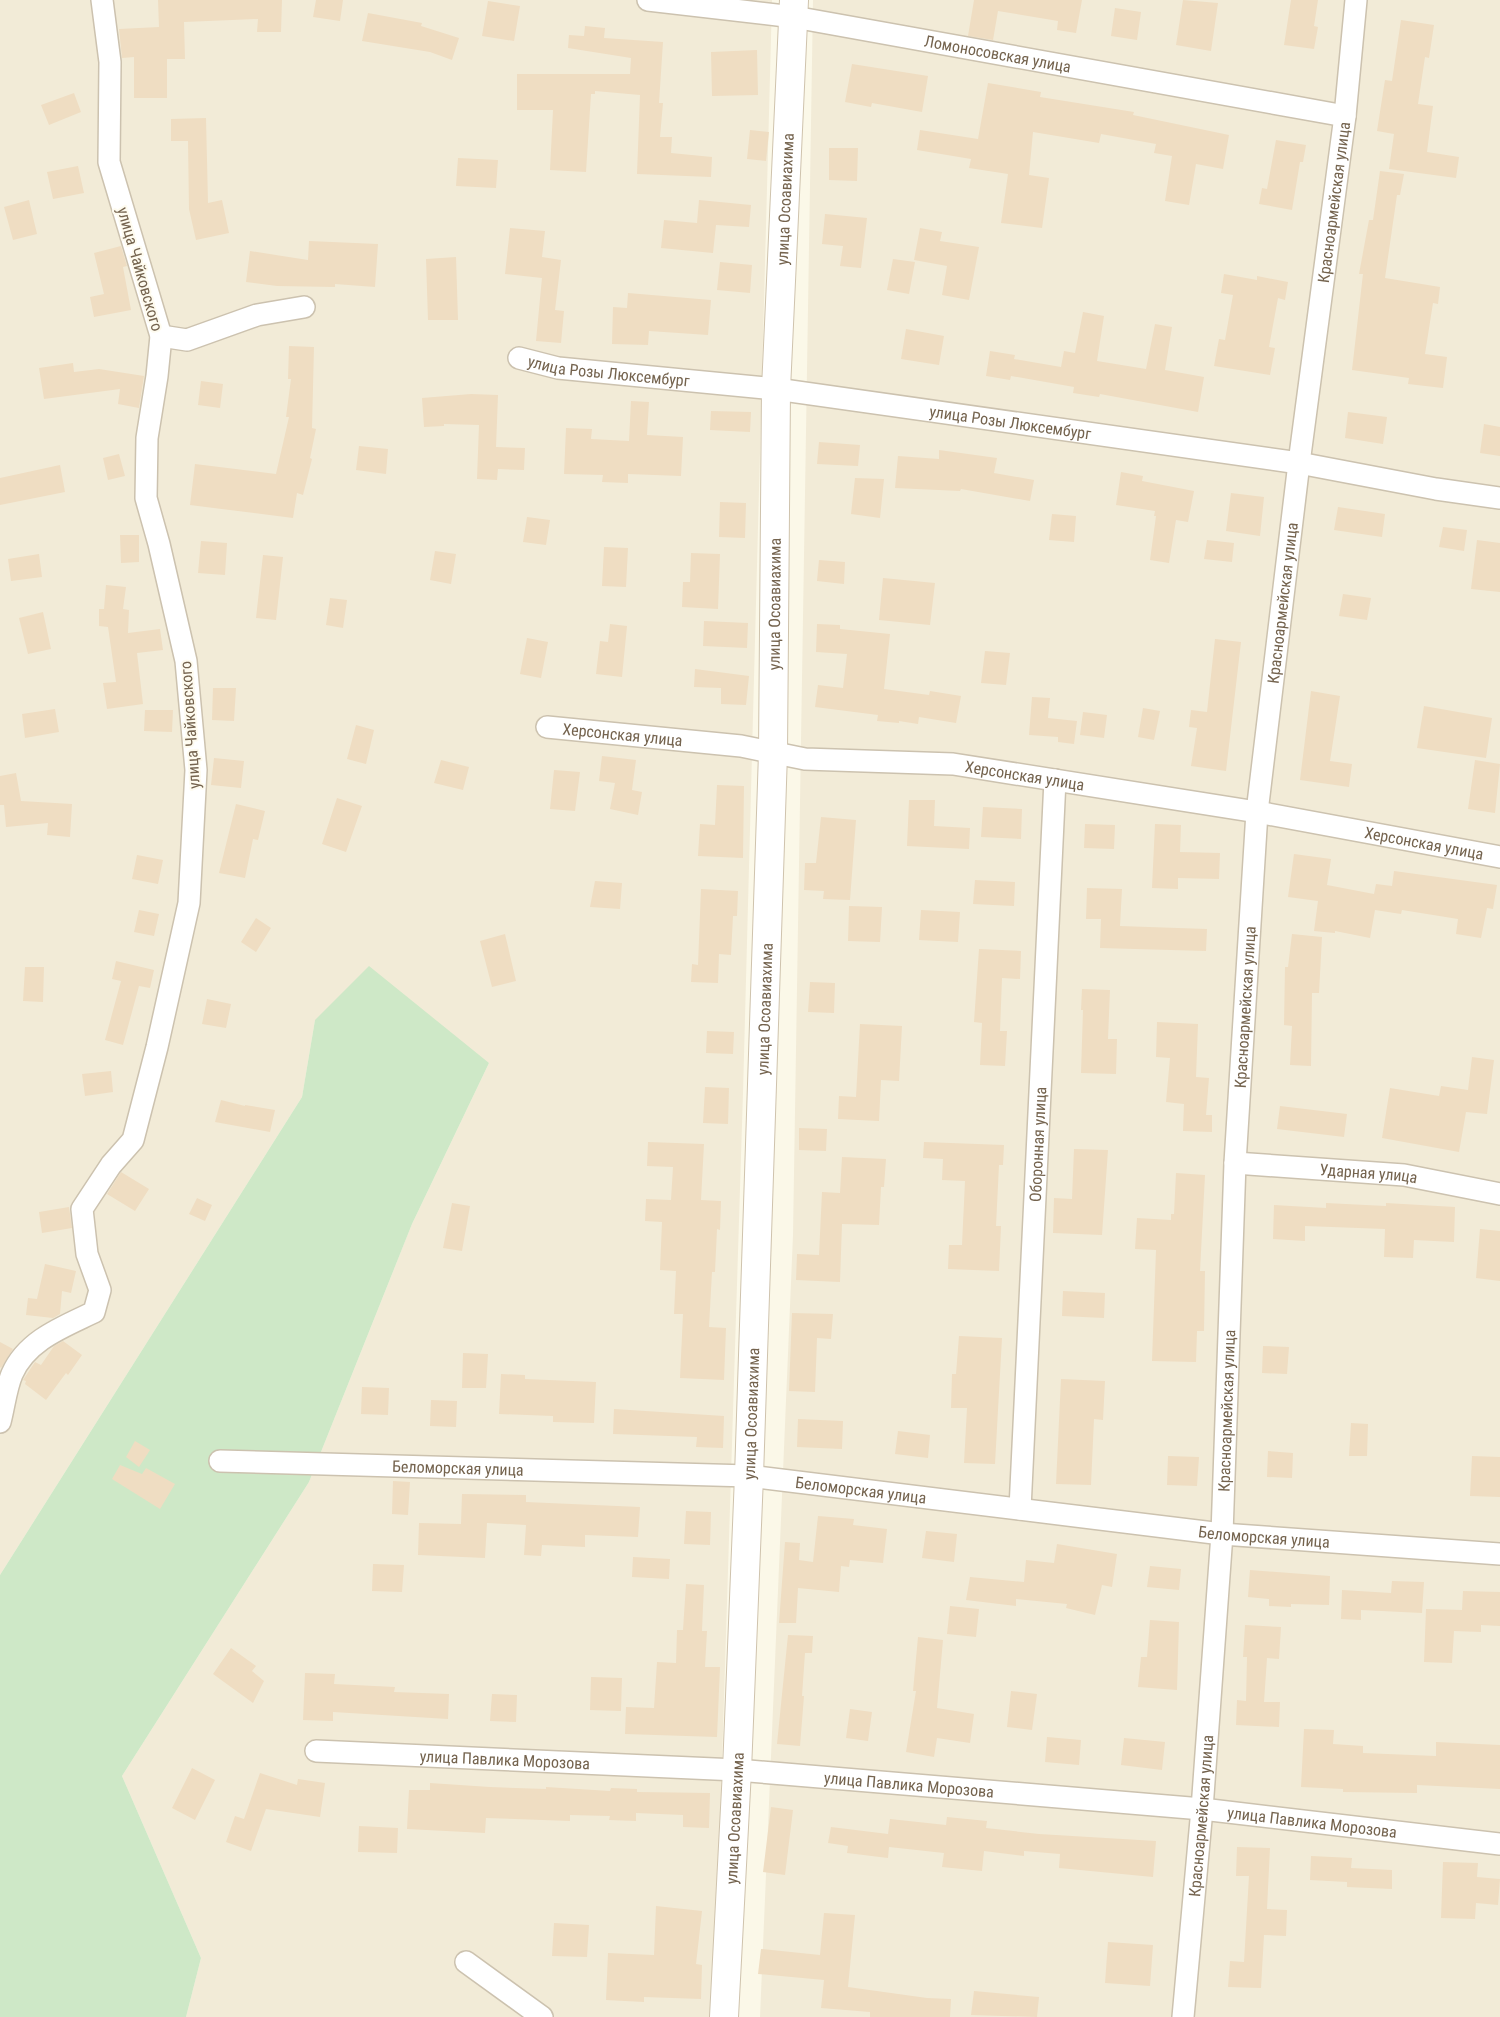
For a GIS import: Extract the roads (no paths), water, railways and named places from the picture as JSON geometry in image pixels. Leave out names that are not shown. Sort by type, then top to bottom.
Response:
[{"type":"street","name":"улица Чайковского","points":[[0,1422],[13,1373],[31,1346],[55,1331],[94,1312],[100,1290],[86,1254],[82,1209],[111,1165],[133,1140],[157,1047],[189,903],[196,770],[186,660],[159,544],[146,498],[147,438],[157,376],[160,336],[109,162],[110,62],[102,0]]},
{"type":"street","name":"Ломоносовская улица","points":[[648,0],[794,8],[1345,116]]},
{"type":"street","name":"Красноармейская улица","points":[[1183,2017],[1202,1809],[1222,1534],[1234,1163],[1257,812],[1299,463],[1345,116],[1356,0]]},
{"type":"street","name":"улица Осоавиахима","points":[[724,2017],[737,1770],[749,1476],[773,753],[776,389],[794,8]]},
{"type":"street","points":[[160,336],[187,340],[257,315],[304,308]]},
{"type":"street","name":"улица Розы Люксембург","points":[[519,358],[558,368],[776,389],[1299,463],[1436,489],[1500,498]]},
{"type":"street","name":"Херсонская улица","points":[[547,727],[741,746],[805,759],[953,764],[1257,812],[1500,857]]},
{"type":"street","name":"Оборонная улица","points":[[1020,1509],[1055,780]]},
{"type":"street","name":"Ударная улица","points":[[1234,1163],[1404,1175],[1500,1194]]},
{"type":"street","name":"Беломорская улица","points":[[220,1461],[749,1476],[1222,1534],[1500,1554]]},
{"type":"street","name":"улица Павлика Морозова","points":[[316,1751],[737,1770],[1202,1809],[1500,1844]]},
{"type":"street","points":[[466,1962],[542,2017]]}]
